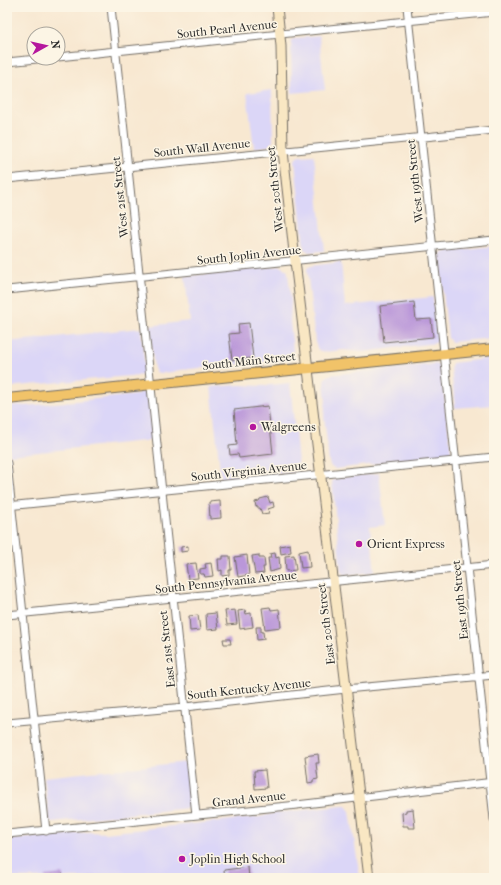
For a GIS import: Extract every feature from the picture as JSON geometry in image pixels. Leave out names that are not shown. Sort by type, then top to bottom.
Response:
[{"type":"main road","name":"West 20th Street","points":[[277,7],[280,34],[283,151],[308,368]]},
{"type":"main road","name":"South Main Street","points":[[7,399],[494,349]]},
{"type":"main road","name":"East 20th Street","points":[[308,368],[369,878]]},
{"type":"street","name":"West 21st Street","points":[[111,7],[151,384]]},
{"type":"street","name":"West 19th Street","points":[[407,7],[444,354]]},
{"type":"street","name":"South Pearl Avenue","points":[[66,56],[494,12]]},
{"type":"street","points":[[7,62],[26,60]]},
{"type":"street","name":"South Wall Avenue","points":[[7,179],[494,130]]},
{"type":"street","name":"South Joplin Avenue","points":[[7,290],[494,240]]},
{"type":"street","name":"East 19th Street","points":[[444,354],[479,677],[492,782],[494,819]]},
{"type":"street","name":"East 21st Street","points":[[151,384],[196,815]]},
{"type":"street","name":"South Virginia Avenue","points":[[9,506],[494,457]]},
{"type":"street","points":[[7,463],[9,506],[23,614],[46,831]]},
{"type":"street","name":"South Pennsylvania Avenue","points":[[7,615],[494,565]]},
{"type":"street","name":"South Kentucky Avenue","points":[[7,723],[184,707],[346,689],[494,675]]},
{"type":"street","name":"Grand Avenue","points":[[7,834],[196,815],[492,782]]},
{"type":"shaded area","points":[[319,36],[325,90],[292,93],[291,41],[296,38]]},
{"type":"shaded area","points":[[272,90],[273,141],[269,146],[254,148],[247,93]]},
{"type":"shaded area","points":[[314,155],[324,251],[309,252],[304,249],[295,161],[299,156]]},
{"type":"shaded area","points":[[494,246],[494,338],[451,342],[448,338],[439,255],[444,251]]},
{"type":"shaded area","points":[[341,262],[345,306],[433,297],[438,340],[436,343],[363,352],[343,350],[324,352],[318,350],[315,342],[307,268],[311,266]]},
{"type":"shaded area","points":[[280,266],[287,270],[288,273],[293,350],[291,357],[285,360],[179,370],[172,372],[156,372],[154,368],[149,326],[190,321],[185,276]]},
{"type":"shaded area","points":[[141,328],[145,372],[141,375],[17,386],[7,389],[7,342]]},
{"type":"shaded area","points":[[494,358],[494,405],[455,408],[451,367],[452,363]]},
{"type":"shaded area","points":[[436,364],[441,367],[451,451],[449,455],[335,469],[331,467],[329,462],[324,416],[326,400],[324,383],[325,378],[330,375]]},
{"type":"shaded area","points":[[290,383],[299,472],[221,479],[211,387],[240,385],[261,386]]},
{"type":"shaded area","points":[[141,392],[146,393],[149,397],[153,440],[10,455],[7,430],[7,407],[9,406],[25,406],[137,395]]},
{"type":"shaded area","points":[[379,473],[385,525],[370,527],[375,572],[344,575],[341,571],[332,481],[337,478]]},
{"type":"shaded area","points":[[187,762],[191,804],[189,808],[52,822],[49,820],[44,777]]},
{"type":"shaded area","name":"Joplin High School","points":[[346,806],[350,811],[360,878],[7,878],[7,840],[88,832],[105,833],[260,817],[275,813]]},
{"type":"building","points":[[414,302],[416,320],[431,319],[433,337],[384,342],[380,306]]},
{"type":"building","points":[[249,323],[253,358],[232,360],[229,334],[239,333],[238,324]]},
{"type":"building","name":"Walgreens","points":[[268,406],[273,454],[239,458],[238,454],[230,455],[229,446],[237,445],[234,410]]},
{"type":"building","points":[[268,497],[270,503],[273,502],[274,507],[268,509],[269,513],[262,514],[260,508],[257,508],[257,506],[256,507],[255,502]]},
{"type":"building","points":[[220,501],[221,518],[210,519],[209,502]]},
{"type":"building","points":[[290,544],[291,552],[281,554],[280,546]]},
{"type":"building","points":[[188,546],[188,551],[181,552],[181,547]]},
{"type":"building","points":[[308,550],[310,567],[301,568],[299,552]]},
{"type":"building","points":[[275,553],[276,558],[279,557],[280,569],[270,572],[268,558],[271,558],[270,554]]},
{"type":"building","points":[[247,555],[249,575],[238,577],[235,557]]},
{"type":"building","points":[[259,555],[259,558],[264,558],[264,573],[255,574],[252,556]]},
{"type":"building","points":[[294,555],[296,570],[286,571],[285,556]]},
{"type":"building","points":[[223,556],[230,556],[231,570],[229,570],[229,575],[222,576],[222,570],[219,571],[218,559],[223,559]]},
{"type":"building","points":[[196,563],[198,578],[188,579],[186,564]]},
{"type":"building","points":[[211,563],[213,576],[205,577],[204,574],[200,574],[200,569],[206,568],[205,564]]},
{"type":"building","points":[[270,607],[271,610],[279,609],[281,627],[265,629],[262,608]]},
{"type":"building","points":[[235,610],[237,624],[227,625],[225,611]]},
{"type":"building","points":[[245,610],[246,614],[251,613],[253,627],[240,629],[238,611]]},
{"type":"building","points":[[216,613],[218,629],[207,630],[206,614]]},
{"type":"building","points":[[198,615],[200,630],[190,631],[189,616]]},
{"type":"building","points":[[256,627],[261,627],[261,632],[263,632],[264,639],[257,640]]},
{"type":"building","points":[[223,639],[230,639],[231,644],[224,644]]},
{"type":"building","points":[[318,754],[319,763],[316,763],[318,779],[308,783],[305,756]]},
{"type":"building","points":[[265,770],[267,788],[255,789],[254,771]]},
{"type":"building","points":[[413,809],[415,828],[403,826],[402,813],[406,812],[406,810]]},
{"type":"building","name":"Joplin High School","points":[[248,867],[249,878],[225,878],[224,870]]},
{"type":"building","points":[[63,874],[63,878],[45,878],[45,876]]},
{"type":"building","points":[[110,875],[110,878],[90,878],[90,877]]},
{"type":"place","name":"Walgreens","points":[[253,427]]},
{"type":"place","name":"Orient Express","points":[[359,544]]},
{"type":"place","name":"Joplin High School","points":[[182,859]]}]
